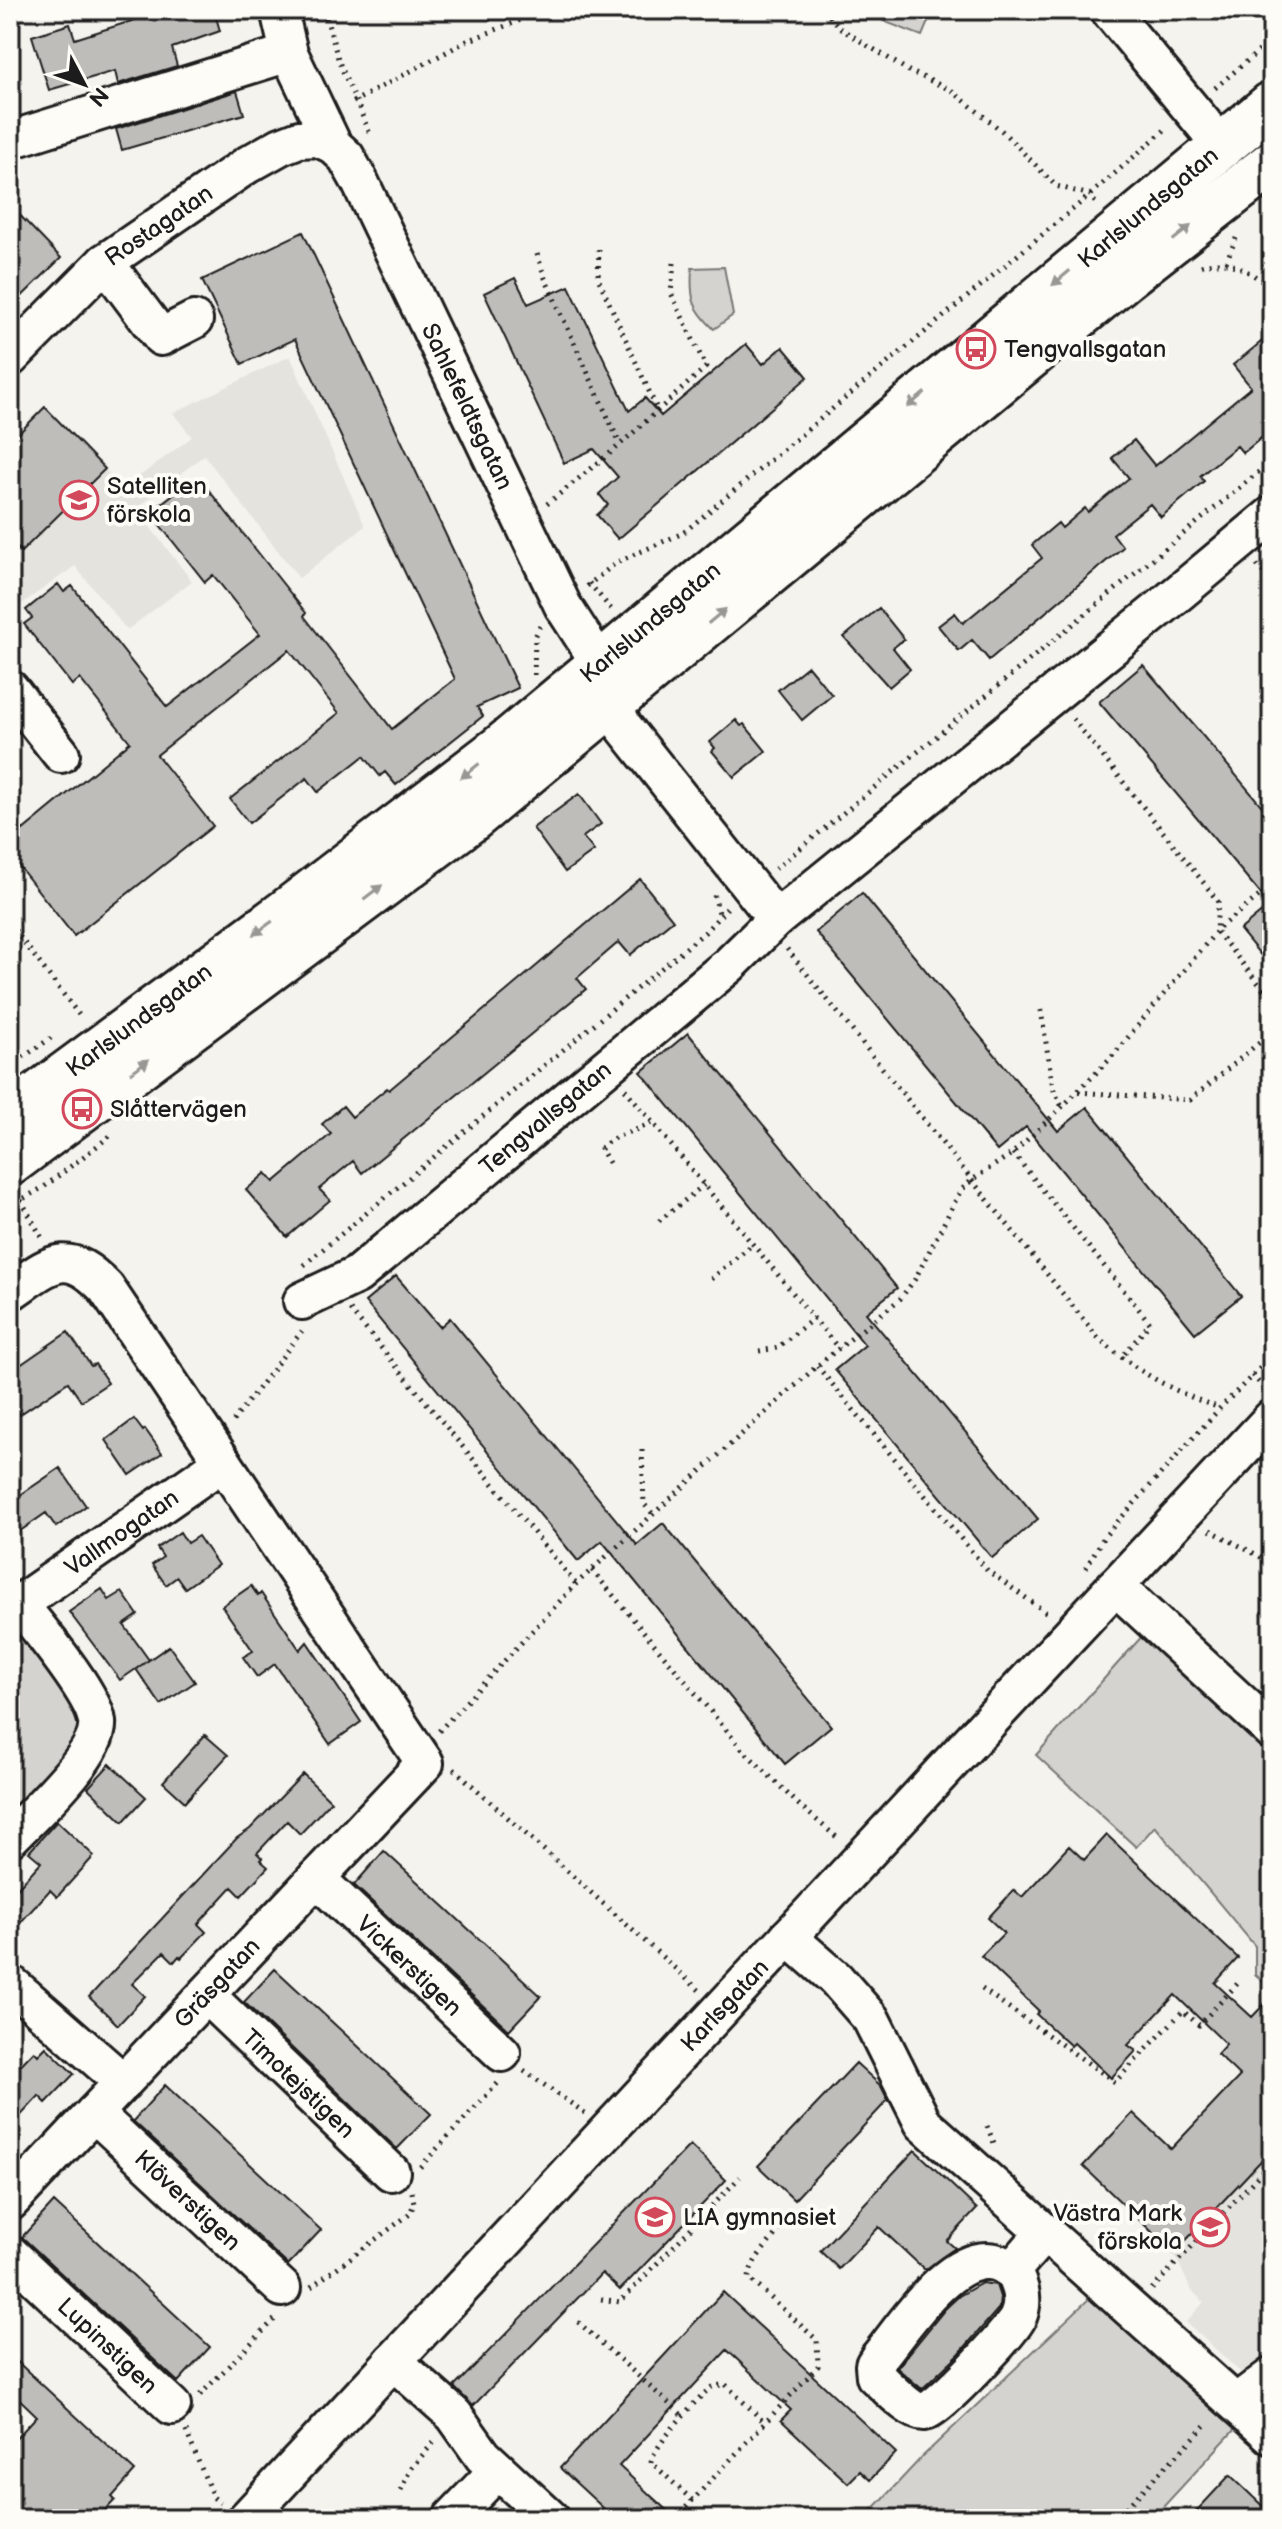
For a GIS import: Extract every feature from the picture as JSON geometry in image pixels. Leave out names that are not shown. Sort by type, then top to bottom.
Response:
[{"type":"main road","name":"Karlslundsgatan","points":[[16,1182],[472,819],[606,686],[1221,145],[1272,104]]},
{"type":"main road","name":"Karlslundsgatan","points":[[10,1115],[427,805],[606,686],[1272,163]]},
{"type":"street","name":"Sahlefeldtsgatan","points":[[279,10],[289,53],[327,133],[360,182],[563,606],[590,648],[606,686]]},
{"type":"street","points":[[1109,10],[1221,145]]},
{"type":"street","points":[[10,140],[289,53]]},
{"type":"street","name":"Rostagatan","points":[[10,358],[105,262],[247,165],[281,146],[327,133]]},
{"type":"street","points":[[105,262],[161,337],[194,320]]},
{"type":"street","name":"Tengvallsgatan","points":[[317,1294],[357,1275],[729,965],[778,930],[1053,695],[1272,515]]},
{"type":"street","points":[[606,686],[623,726],[778,930]]},
{"type":"street","points":[[10,689],[61,754]]},
{"type":"street","points":[[10,1292],[51,1264],[72,1263],[90,1271],[106,1288],[425,1763]]},
{"type":"street","name":"Karlsgatan","points":[[233,2511],[393,2361],[1272,1418]]},
{"type":"street","name":"Vallmogatan","points":[[10,1838],[78,1766],[92,1745],[98,1723],[90,1700],[15,1607],[219,1455]]},
{"type":"street","points":[[1115,1586],[1272,1731]]},
{"type":"street","name":"Gräsgatan","points":[[10,2202],[425,1763]]},
{"type":"street","name":"Vickerstigen","points":[[316,1878],[507,2058]]},
{"type":"street","points":[[788,1937],[836,1979],[871,2019],[923,2123],[1272,2436]]},
{"type":"street","points":[[10,1983],[123,2082]]},
{"type":"street","name":"Timotejstigen","points":[[206,1995],[398,2178]]},
{"type":"street","name":"Klöverstigen","points":[[94,2113],[288,2294]]},
{"type":"street","points":[[1012,2270],[1045,2232]]},
{"type":"street","name":"Lupinstigen","points":[[10,2254],[176,2411]]},
{"type":"street","points":[[393,2361],[458,2421],[483,2456],[551,2519]]},
{"type":"street","points":[[1236,2403],[1272,2376]]},
{"type":"street","points":[[451,2519],[498,2470]]},
{"type":"path","points":[[327,133],[467,41],[547,10]]},
{"type":"path","points":[[824,10],[841,29],[895,63],[951,90],[1002,131],[1056,186],[1090,195]]},
{"type":"path","points":[[563,606],[617,562],[683,533],[1120,168]]},
{"type":"path","points":[[599,249],[598,278],[657,409]]},
{"type":"path","points":[[537,254],[620,444]]},
{"type":"path","points":[[546,505],[706,367],[671,293],[674,263]]},
{"type":"path","points":[[1053,695],[1213,894],[1218,902],[1216,931],[1272,1000]]},
{"type":"path","points":[[707,886],[716,898],[719,913]]},
{"type":"path","points":[[701,1992],[454,1769],[441,1763],[425,1763],[436,1733],[576,1584],[817,1366],[900,1299],[915,1279],[961,1190],[1013,1153],[1062,1107],[1110,1059],[1216,931],[1272,886]]},
{"type":"path","points":[[10,924],[83,1021]]},
{"type":"path","points":[[778,930],[1099,1339],[1121,1358],[1171,1390],[1220,1408]]},
{"type":"path","points":[[1041,1010],[1053,1088],[1062,1107]]},
{"type":"path","points":[[1077,1092],[1190,1100],[1272,1032]]},
{"type":"path","points":[[607,1067],[839,1349]]},
{"type":"path","points":[[609,1163],[601,1149],[611,1138],[652,1122]]},
{"type":"path","points":[[1013,1153],[1150,1323],[1121,1358]]},
{"type":"path","points":[[16,1182],[47,1247],[51,1264]]},
{"type":"path","points":[[659,1221],[704,1185]]},
{"type":"path","points":[[711,1279],[753,1244]]},
{"type":"path","points":[[219,1455],[328,1298],[317,1294]]},
{"type":"path","points":[[317,1294],[576,1584]]},
{"type":"path","points":[[759,1351],[777,1348],[814,1318]]},
{"type":"path","points":[[1111,1529],[1220,1408],[1272,1356]]},
{"type":"path","points":[[817,1366],[988,1571],[1053,1617]]},
{"type":"path","points":[[642,1450],[644,1504],[652,1513]]},
{"type":"path","points":[[1201,1534],[1210,1530],[1223,1534],[1272,1563]]},
{"type":"path","points":[[592,1570],[743,1750],[842,1842]]},
{"type":"path","points":[[982,1989],[1115,2082],[1183,2011],[1199,2025],[1239,1982]]},
{"type":"path","points":[[233,2511],[213,2497],[176,2411],[288,2294],[410,2214],[414,2194],[398,2178],[502,2078],[507,2058],[586,2114]]},
{"type":"path","points":[[1133,2311],[1272,2161]]},
{"type":"path","points":[[601,2299],[620,2302],[740,2177]]},
{"type":"path","points":[[675,2519],[818,2366],[817,2340],[749,2278],[750,2264],[778,2234],[784,2218]]},
{"type":"path","points":[[578,2322],[683,2416]]},
{"type":"path","points":[[693,2500],[651,2462],[651,2453],[683,2416],[713,2386],[725,2384],[765,2423]]},
{"type":"path","points":[[1115,2519],[1206,2425],[1236,2403]]},
{"type":"path","points":[[401,2490],[411,2468],[458,2421]]},
{"type":"shaded area","points":[[887,10],[933,10],[922,36],[883,21]]},
{"type":"shaded area","points":[[724,267],[733,315],[714,329],[694,302],[692,268]]},
{"type":"shaded area","name":"Satelliten förskola","points":[[290,356],[365,526],[299,578],[204,455],[136,509],[192,581],[127,630],[75,566],[12,611],[10,422],[20,432],[45,407],[121,490],[192,437],[173,413]]},
{"type":"shaded area","points":[[26,1628],[90,1726],[10,1816],[10,1638]]},
{"type":"shaded area","points":[[1144,1634],[1272,1754],[1272,1990],[1255,1974],[1255,1946],[1155,1826],[1136,1847],[1036,1755]]},
{"type":"shaded area","name":"Västra Mark förskola","points":[[1272,2061],[1272,2358],[1249,2380],[1186,2322],[1204,2302],[1191,2290],[1174,2253],[1121,2202],[1240,2076]]},
{"type":"shaded area","points":[[1094,2294],[1237,2427],[1152,2519],[864,2519],[922,2457]]},
{"type":"building","points":[[166,10],[214,10],[220,31],[172,48],[177,66],[118,84],[115,71],[49,90],[32,36],[70,24],[75,39]]},
{"type":"building","points":[[237,91],[244,114],[122,150],[116,129]]},
{"type":"building","points":[[10,205],[61,258],[10,308]]},
{"type":"building","points":[[303,232],[518,688],[477,707],[483,716],[396,785],[385,772],[380,776],[364,756],[318,792],[307,778],[249,823],[230,799],[339,713],[289,650],[157,755],[213,826],[74,936],[10,855],[10,815],[23,830],[130,742],[80,679],[72,685],[24,624],[32,618],[26,610],[58,584],[64,592],[72,586],[167,707],[260,634],[213,575],[205,582],[156,520],[165,514],[158,506],[189,482],[195,490],[203,483],[306,613],[304,616],[392,729],[455,679],[295,339],[242,364],[202,280]]},
{"type":"building","points":[[515,278],[528,304],[569,286],[629,411],[645,398],[661,416],[746,344],[763,364],[783,347],[808,377],[618,539],[597,515],[608,505],[599,494],[618,477],[594,449],[564,463],[484,293]]},
{"type":"building","points":[[1272,333],[1272,429],[1243,453],[1237,446],[1200,476],[1204,481],[1161,517],[1150,504],[1113,534],[1123,547],[989,660],[972,640],[959,651],[938,626],[955,613],[963,623],[1042,558],[1032,545],[1058,523],[1062,528],[1085,508],[1088,512],[1129,478],[1112,458],[1134,440],[1155,466],[1251,387],[1233,365]]},
{"type":"building","points":[[45,407],[105,469],[21,552],[10,540],[10,442]]},
{"type":"building","points":[[879,608],[904,639],[893,648],[910,669],[889,687],[844,637]]},
{"type":"building","points":[[1143,665],[1272,818],[1272,969],[1240,930],[1270,905],[1099,702]]},
{"type":"building","points":[[808,666],[832,695],[802,720],[778,690]]},
{"type":"building","points":[[736,720],[741,726],[744,724],[766,751],[734,777],[712,751],[715,748],[710,742]]},
{"type":"building","points":[[579,794],[601,824],[583,837],[594,851],[565,872],[533,828]]},
{"type":"building","points":[[640,879],[673,920],[630,955],[619,942],[577,978],[586,989],[362,1173],[353,1161],[319,1189],[330,1200],[287,1237],[246,1190],[266,1173],[274,1182],[331,1134],[322,1124],[343,1106],[352,1117],[387,1088],[389,1090]]},
{"type":"building","points":[[862,893],[1058,1131],[1087,1107],[1241,1296],[1195,1333],[1026,1127],[997,1151],[816,932]]},
{"type":"building","points":[[688,1033],[897,1288],[866,1313],[1038,1519],[992,1558],[835,1370],[865,1345],[641,1072]]},
{"type":"building","points":[[396,1276],[440,1327],[450,1318],[637,1545],[663,1523],[831,1726],[785,1764],[602,1541],[578,1561],[365,1302]]},
{"type":"building","points":[[68,1332],[91,1366],[95,1364],[108,1383],[81,1401],[68,1382],[10,1421],[10,1372]]},
{"type":"building","points":[[134,1419],[162,1453],[130,1475],[106,1440]]},
{"type":"building","points":[[60,1468],[86,1506],[56,1527],[46,1513],[10,1538],[10,1502]]},
{"type":"building","points":[[180,1532],[187,1543],[198,1536],[218,1565],[185,1588],[177,1577],[166,1585],[152,1565],[163,1557],[157,1548]]},
{"type":"building","points":[[251,1586],[258,1596],[261,1593],[300,1650],[307,1642],[361,1722],[330,1744],[275,1664],[257,1677],[243,1657],[253,1651],[222,1606]]},
{"type":"building","points":[[102,1589],[109,1600],[122,1592],[138,1615],[124,1625],[149,1660],[120,1680],[69,1612]]},
{"type":"building","points":[[169,1646],[195,1682],[161,1705],[136,1669]]},
{"type":"building","points":[[205,1735],[228,1755],[185,1802],[163,1782]]},
{"type":"building","points":[[110,1764],[146,1797],[123,1822],[88,1788]]},
{"type":"building","points":[[303,1774],[331,1801],[300,1834],[287,1821],[257,1853],[268,1867],[241,1896],[232,1887],[198,1924],[206,1932],[181,1958],[179,1956],[174,1962],[164,1952],[132,1984],[145,1996],[118,2025],[89,1997],[237,1838],[250,1829]]},
{"type":"building","points":[[57,1821],[94,1856],[57,1897],[50,1890],[10,1934],[10,1896],[41,1862],[29,1852]]},
{"type":"building","points":[[1107,1835],[1238,1958],[1215,1983],[1252,2017],[1272,1996],[1272,2149],[1174,2253],[1083,2166],[1133,2113],[1171,2149],[1240,2076],[1217,2054],[1226,2044],[1175,1995],[1128,2045],[1136,2051],[1111,2078],[1074,2043],[1071,2046],[1036,2014],[1039,2011],[981,1956],[1004,1933],[988,1918],[1014,1890],[1022,1897],[1069,1846],[1084,1860]]},
{"type":"building","points":[[384,1851],[541,1996],[509,2030],[354,1885]]},
{"type":"building","points":[[275,1969],[431,2114],[397,2149],[244,2002]]},
{"type":"building","points":[[46,2047],[74,2074],[46,2103],[39,2096],[10,2127],[10,2076],[34,2051],[38,2055]]},
{"type":"building","points":[[856,2063],[881,2086],[888,2100],[794,2200],[758,2166]]},
{"type":"building","points":[[165,2085],[321,2230],[288,2265],[133,2121]]},
{"type":"building","name":"LIA gymnasiet","points":[[690,2145],[726,2180],[620,2290],[602,2273],[473,2406],[454,2387]]},
{"type":"building","points":[[915,2150],[977,2209],[947,2241],[955,2248],[925,2270],[879,2227],[839,2269],[820,2251]]},
{"type":"building","points":[[54,2202],[210,2347],[178,2382],[22,2237]]},
{"type":"building","points":[[982,2283],[996,2285],[1000,2297],[999,2308],[959,2354],[922,2389],[897,2368],[945,2309],[959,2296]]},
{"type":"building","points":[[723,2292],[896,2453],[870,2480],[860,2471],[848,2483],[781,2420],[791,2410],[727,2350],[619,2466],[676,2519],[615,2519],[560,2468]]},
{"type":"building","points":[[10,2355],[135,2471],[97,2519],[10,2519],[10,2445],[37,2416],[10,2390]]},
{"type":"building","points":[[1230,2475],[1272,2515],[1272,2519],[1189,2519]]},
{"type":"place","name":"Tengvallsgatan","points":[[976,349]]},
{"type":"place","name":"Satelliten förskola","points":[[79,500]]},
{"type":"place","name":"Slåttervägen","points":[[82,1109]]},
{"type":"place","name":"LIA gymnasiet","points":[[655,2217]]},
{"type":"place","name":"Västra Mark förskola","points":[[1210,2227]]}]
